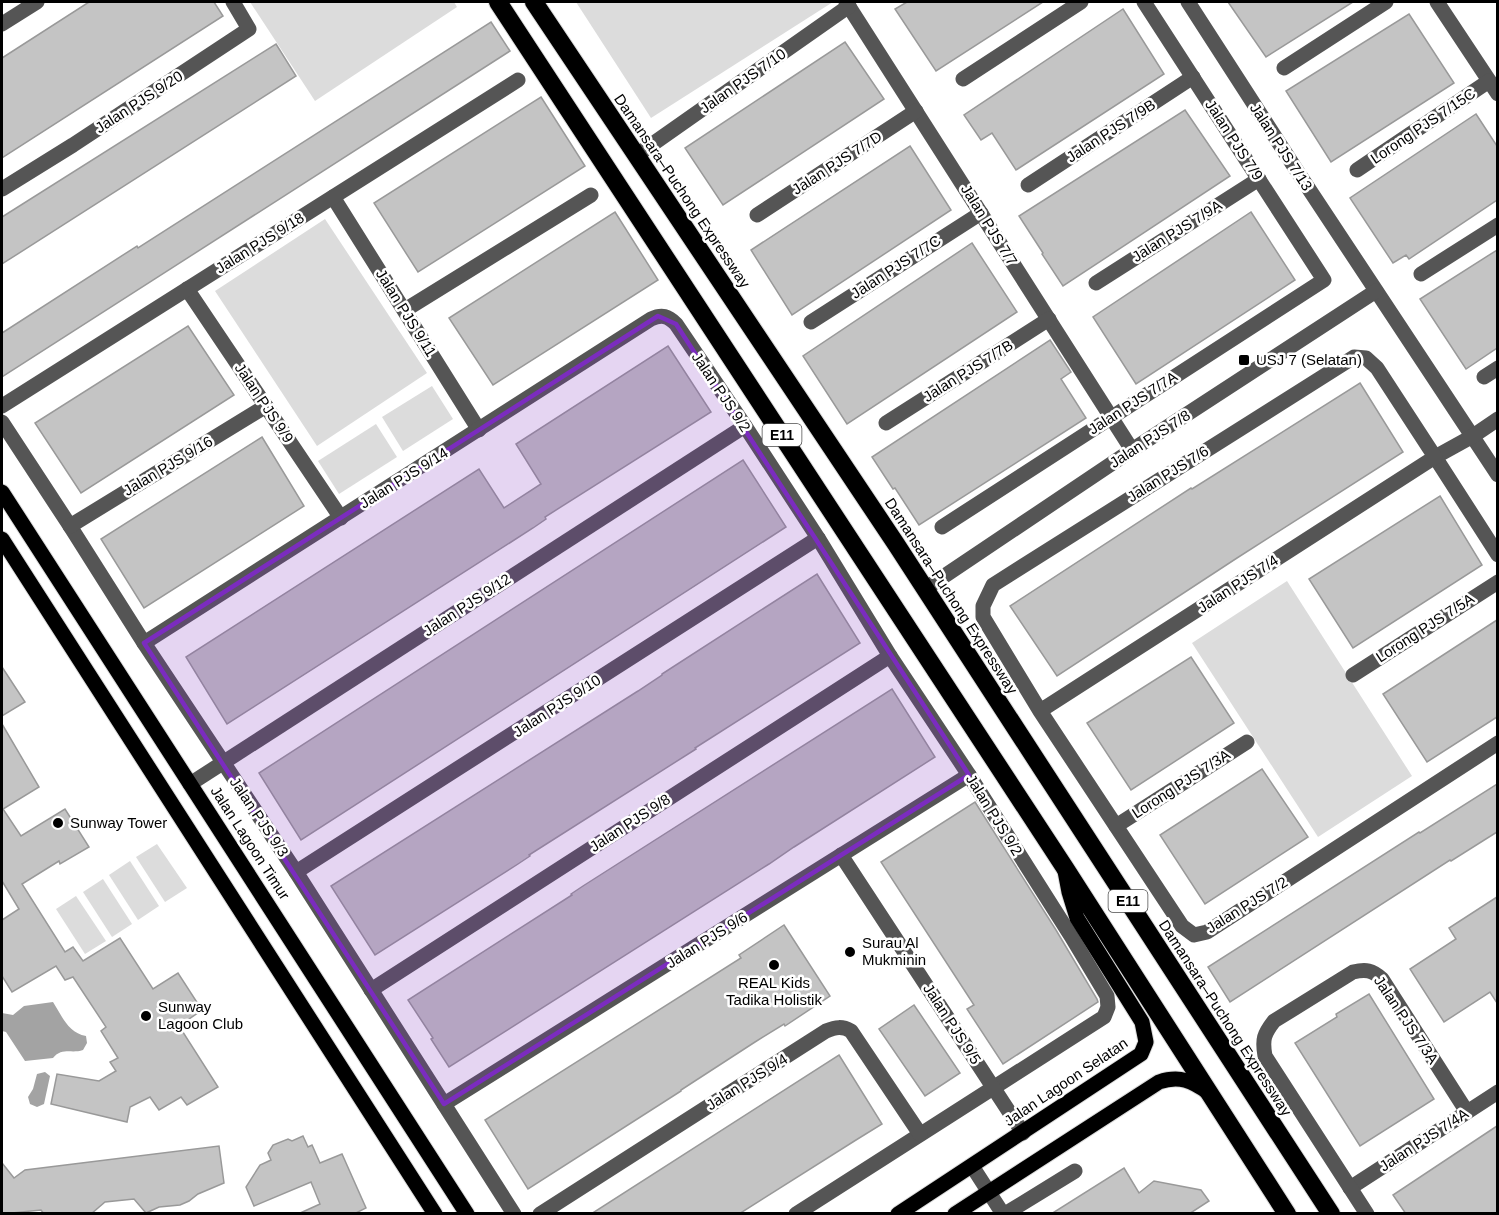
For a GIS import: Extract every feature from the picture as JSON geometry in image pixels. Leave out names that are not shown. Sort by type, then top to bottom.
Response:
[{"type":"highway","name":"E11","points":[[498,2],[1065,868],[1287,1214]]},
{"type":"highway","name":"Damansara–Puchong Expressway","points":[[534,2],[925,588],[1331,1214]]},
{"type":"highway","points":[[543,2],[559,39]]},
{"type":"main road","name":"Jalan Lagoon Timur","points":[[2,492],[467,1214]]},
{"type":"main road","points":[[2,539],[435,1214]]},
{"type":"main road","points":[[20,567],[41,553]]},
{"type":"main road","name":"Jalan Lagoon Selatan","points":[[898,1214],[1141,1054],[1146,1042],[1142,1022],[1077,918],[1065,868]]},
{"type":"main road","points":[[955,1214],[1160,1082],[1169,1079],[1184,1080],[1197,1084],[1212,1095]]},
{"type":"street","points":[[2,24],[37,2]]},
{"type":"street","name":"Jalan PJS 9/20","points":[[2,189],[74,145],[249,29],[233,2]]},
{"type":"street","points":[[963,79],[1081,2]]},
{"type":"street","name":"Jalan PJS 7/9","points":[[1144,2],[1324,280]]},
{"type":"street","name":"Jalan PJS 7/13","points":[[1188,2],[1497,475]]},
{"type":"street","points":[[1284,68],[1386,2]]},
{"type":"street","points":[[1437,2],[1493,88]]},
{"type":"street","name":"Jalan PJS 7/7","points":[[848,4],[1132,450]]},
{"type":"street","name":"Jalan PJS 7/10","points":[[637,155],[848,4]]},
{"type":"street","name":"Jalan PJS 7/9B","points":[[1028,184],[1193,77]]},
{"type":"street","name":"Jalan PJS 9/18","points":[[2,406],[518,80]]},
{"type":"street","name":"Lorong PJS 7/15C","points":[[1357,170],[1493,88]]},
{"type":"street","name":"Jalan PJS 7/7D","points":[[758,215],[916,111]]},
{"type":"street","name":"Jalan PJS 7/9A","points":[[1096,283],[1259,179]]},
{"type":"street","points":[[405,310],[591,195]]},
{"type":"street","name":"Jalan PJS 9/11","points":[[333,197],[479,430]]},
{"type":"street","name":"Jalan PJS 7/7C","points":[[811,322],[981,213]]},
{"type":"street","points":[[1421,274],[1497,225]]},
{"type":"street","name":"Jalan PJS 7/7A","points":[[942,527],[1324,280]]},
{"type":"street","name":"Jalan PJS 9/9","points":[[187,289],[341,518]]},
{"type":"street","name":"Jalan PJS 7/8","points":[[925,588],[1376,291]]},
{"type":"street","name":"Jalan PJS 9/14","points":[[144,643],[651,319],[664,316]]},
{"type":"street","name":"Jalan PJS 9/2","points":[[664,316],[676,324],[818,538],[890,656],[969,775],[1107,996],[1108,1006],[1104,1017],[796,1214]]},
{"type":"street","name":"Jalan PJS 7/7B","points":[[886,423],[1049,320]]},
{"type":"street","name":"Jalan PJS 7/6","points":[[1040,711],[983,617],[983,606],[993,585],[1354,357],[1366,358],[1377,368],[1435,457]]},
{"type":"street","points":[[1484,377],[1497,368]]},
{"type":"street","name":"Jalan PJS 9/16","points":[[70,526],[266,406]]},
{"type":"street","points":[[1497,419],[1473,436],[1435,457],[1497,555]]},
{"type":"street","name":"Jalan PJS 9/3","points":[[2,422],[222,763],[296,872],[514,1214]]},
{"type":"street","name":"Jalan PJS 9/12","points":[[190,784],[744,426]]},
{"type":"street","name":"Jalan PJS 7/4","points":[[1040,711],[1435,457]]},
{"type":"street","name":"Jalan PJS 9/10","points":[[296,872],[818,538]]},
{"type":"street","name":"Lorong PJS 7/5A","points":[[1353,675],[1497,582]]},
{"type":"street","name":"Jalan PJS 9/8","points":[[370,990],[890,656]]},
{"type":"street","name":"Jalan PJS 7/2","points":[[1040,711],[1182,926],[1194,935],[1207,932],[1497,743]]},
{"type":"street","name":"Lorong PJS 7/3A","points":[[1116,826],[1247,742]]},
{"type":"street","name":"Jalan PJS 9/6","points":[[444,1104],[969,775]]},
{"type":"street","name":"Jalan PJS 9/5","points":[[841,855],[1023,1132]]},
{"type":"street","name":"Jalan PJS 7/3A","points":[[1367,1214],[1265,1056],[1263,1045],[1265,1032],[1274,1021],[1353,972],[1364,970],[1374,972],[1382,979],[1467,1112]]},
{"type":"street","name":"Jalan PJS 9/4","points":[[540,1214],[834,1028],[844,1027],[852,1031],[920,1134]]},
{"type":"street","name":"Jalan PJS 7/4A","points":[[1350,1188],[1497,1092]]},
{"type":"street","points":[[972,1166],[1004,1214],[1075,1171]]},
{"type":"highlighted area","points":[[658,316],[676,324],[969,775],[444,1104],[144,643]]},
{"type":"shaded area","points":[[250,2],[454,2],[457,7],[315,101]]},
{"type":"shaded area","points":[[576,2],[833,2],[651,118]]},
{"type":"shaded area","points":[[325,219],[427,373],[317,446],[215,291]]},
{"type":"shaded area","points":[[432,386],[453,419],[403,451],[382,417]]},
{"type":"shaded area","points":[[376,424],[397,457],[339,494],[318,461]]},
{"type":"shaded area","points":[[1287,581],[1412,776],[1318,837],[1192,643]]},
{"type":"shaded area","points":[[157,844],[187,888],[165,902],[136,857]]},
{"type":"shaded area","points":[[130,861],[159,906],[138,920],[109,875]]},
{"type":"shaded area","points":[[103,879],[132,924],[112,937],[83,892]]},
{"type":"shaded area","points":[[76,896],[106,941],[85,954],[56,909]]},
{"type":"shaded area","points":[[53,1002],[70,1028],[86,1036],[87,1043],[83,1050],[60,1053],[53,1058],[25,1061],[6,1032],[2,1031],[2,1013],[13,1015],[24,1006]]},
{"type":"shaded area","points":[[45,1072],[50,1076],[44,1104],[37,1107],[30,1104],[28,1097],[37,1074]]},
{"type":"building","points":[[89,2],[214,2],[223,16],[2,158],[2,58]]},
{"type":"building","points":[[907,2],[1043,2],[936,71],[895,9]]},
{"type":"building","points":[[1228,2],[1353,2],[1266,57]]},
{"type":"building","points":[[1123,9],[1164,74],[1016,170],[992,133],[981,140],[964,115]]},
{"type":"building","points":[[1409,14],[1454,83],[1331,162],[1286,91]]},
{"type":"building","points":[[491,22],[510,51],[2,377],[2,333]]},
{"type":"building","points":[[845,42],[884,99],[723,205],[685,148]]},
{"type":"building","points":[[276,44],[296,76],[2,264],[2,217]]},
{"type":"building","points":[[541,97],[585,166],[418,272],[374,203]]},
{"type":"building","points":[[1185,110],[1230,176],[1063,286],[1019,216]]},
{"type":"building","points":[[1476,114],[1497,146],[1497,200],[1409,259],[1406,255],[1393,263],[1350,198]]},
{"type":"building","points":[[910,146],[951,210],[792,315],[751,250]]},
{"type":"building","points":[[615,212],[658,280],[493,385],[449,318]]},
{"type":"building","points":[[1251,212],[1295,280],[1136,384],[1093,317]]},
{"type":"building","points":[[972,243],[1017,312],[847,424],[803,356]]},
{"type":"building","points":[[1497,250],[1497,348],[1466,369],[1420,299]]},
{"type":"building","points":[[188,326],[234,395],[81,493],[35,423]]},
{"type":"building","points":[[1050,340],[1071,372],[1061,379],[1086,418],[919,525],[872,457]]},
{"type":"building","points":[[668,346],[711,412],[227,724],[186,657],[479,469],[504,508],[541,484],[516,444]]},
{"type":"building","points":[[1360,383],[1403,452],[1057,676],[1010,606],[1191,488]]},
{"type":"building","points":[[262,437],[304,506],[144,608],[101,539]]},
{"type":"building","points":[[743,460],[786,527],[301,840],[259,773]]},
{"type":"building","points":[[1440,496],[1482,565],[1353,648],[1309,579]]},
{"type":"building","points":[[817,574],[860,643],[375,955],[331,886]]},
{"type":"building","points":[[1497,620],[1497,717],[1427,762],[1383,694]]},
{"type":"building","points":[[1191,657],[1234,723],[1131,790],[1087,723]]},
{"type":"building","points":[[2,667],[25,702],[2,716]]},
{"type":"building","points":[[892,689],[935,757],[449,1067],[408,1000]]},
{"type":"building","name":"Sunway Lagoon Club","points":[[2,724],[39,787],[3,809],[21,836],[65,809],[89,847],[60,864],[59,861],[22,884],[65,952],[73,947],[83,961],[120,938],[153,989],[178,973],[202,1010],[179,1026],[218,1087],[187,1105],[181,1097],[159,1110],[150,1097],[130,1107],[127,1122],[51,1104],[57,1074],[99,1081],[116,1071],[110,1062],[118,1058],[101,1031],[106,1027],[73,977],[65,980],[56,966],[12,992],[2,976],[2,920],[19,909],[2,881]]},
{"type":"building","points":[[1262,769],[1308,837],[1205,904],[1160,835]]},
{"type":"building","points":[[1497,784],[1497,832],[1230,1002],[1208,967]]},
{"type":"building","points":[[975,802],[1056,930],[1098,1002],[1003,1064],[967,1009],[974,1005],[881,862]]},
{"type":"building","points":[[1497,897],[1497,1003],[1490,992],[1444,1022],[1410,969],[1456,939],[1449,928]]},
{"type":"building","points":[[784,925],[830,996],[528,1189],[485,1120],[741,958],[739,955]]},
{"type":"building","points":[[1369,994],[1434,1099],[1360,1146],[1295,1043]]},
{"type":"building","points":[[914,1005],[960,1073],[925,1096],[879,1029]]},
{"type":"building","points":[[839,1055],[882,1124],[739,1214],[591,1214]]},
{"type":"building","points":[[1497,1126],[1497,1214],[1406,1214],[1393,1195]]},
{"type":"building","points":[[303,1136],[308,1147],[312,1145],[320,1163],[342,1154],[366,1208],[354,1214],[298,1214],[320,1204],[311,1182],[254,1206],[246,1187],[260,1165],[271,1160],[268,1153],[273,1145]]},
{"type":"building","points":[[219,1146],[224,1183],[180,1205],[159,1207],[146,1213],[134,1199],[105,1202],[91,1214],[44,1214],[41,1210],[2,1214],[2,1163],[14,1178],[25,1170]]},
{"type":"building","points":[[1124,1168],[1139,1193],[1154,1181],[1201,1190],[1209,1201],[1189,1214],[1051,1214]]},
{"type":"place","name":"USJ 7 (Selatan)","points":[[1244,360]]},
{"type":"place","name":"Sunway Tower","points":[[58,823]]},
{"type":"place","name":"Surau Al Mukminin","points":[[850,952]]},
{"type":"place","name":"REAL Kids Tadika Holistik","points":[[774,965]]},
{"type":"place","name":"Sunway Lagoon Club","points":[[146,1016]]}]
